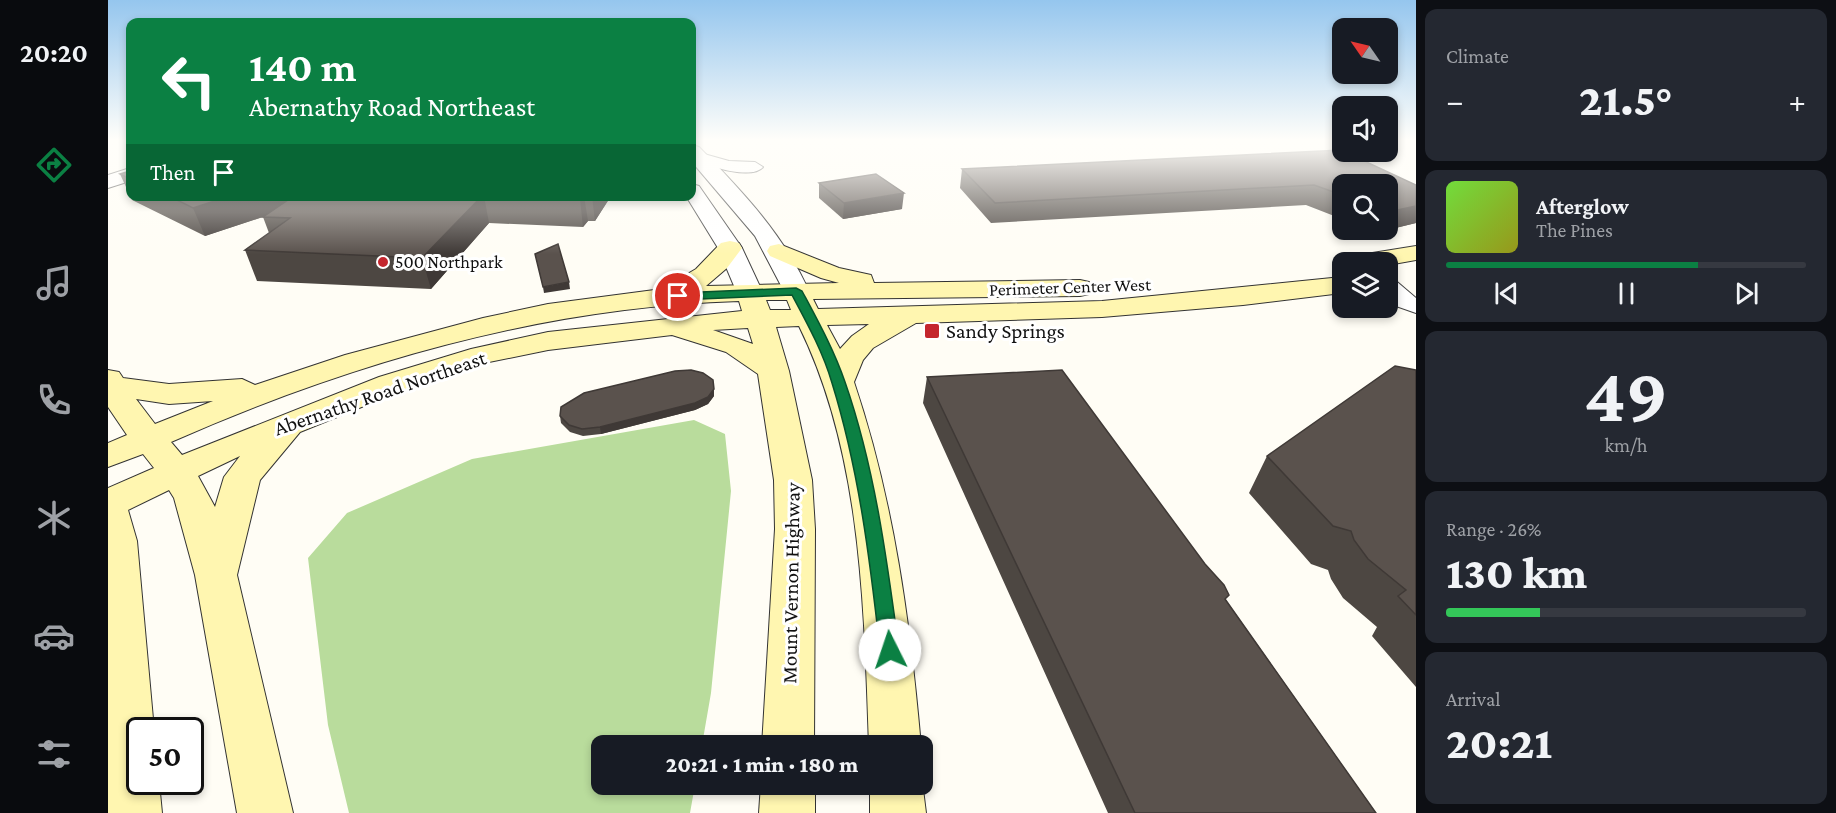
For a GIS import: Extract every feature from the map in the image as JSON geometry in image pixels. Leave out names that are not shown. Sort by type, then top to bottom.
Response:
[{"type":"main road","points":[[730,249],[717,267],[660,312],[706,335],[736,346],[773,371]]},
{"type":"main road","points":[[779,251],[830,273],[912,303]]},
{"type":"main road","points":[[1398,256],[1416,253]]},
{"type":"main road","name":"Perimeter Center West","points":[[912,303],[1216,280],[1332,266]]},
{"type":"main road","points":[[1398,277],[1416,273]]},
{"type":"main road","name":"Perimeter Center West","points":[[802,304],[1148,306],[1332,286]]},
{"type":"main road","points":[[838,382],[843,364],[856,347],[912,303]]},
{"type":"main road","points":[[802,304],[821,338],[838,382],[871,511],[888,626],[894,735]]},
{"type":"main road","name":"Abernathy Road Northeast","points":[[108,456],[285,384],[402,346],[457,331],[554,311],[660,312],[802,304]]},
{"type":"main road","name":"Mount Vernon Highway","points":[[754,305],[773,371],[793,480],[795,529],[789,735]]},
{"type":"main road","name":"Abernathy Road Northeast","points":[[108,504],[176,471],[294,421],[390,384],[482,355],[548,341],[660,312]]},
{"type":"main road","points":[[111,383],[175,394],[285,384]]},
{"type":"main road","points":[[111,383],[129,415],[176,471],[193,498],[216,575],[265,813]]},
{"type":"main road","points":[[216,575],[242,477],[268,445],[294,421]]},
{"type":"main road","points":[[108,509],[117,542],[114,589],[134,813]]},
{"type":"main road","points":[[787,813],[788,795]]},
{"type":"main road","points":[[897,795],[898,813]]},
{"type":"street","points":[[717,178],[763,228],[779,251],[802,304]]},
{"type":"street","points":[[726,187],[733,178]]},
{"type":"street","points":[[108,190],[126,184]]},
{"type":"street","name":"Mount Vernon Highway","points":[[696,196],[730,249],[754,305]]},
{"type":"street","points":[[1398,283],[1416,289]]},
{"type":"street","points":[[1398,295],[1416,306]]},
{"type":"green space","points":[[694,420],[725,434],[731,491],[711,693],[704,735],[591,735],[591,795],[693,795],[690,813],[349,813],[328,725],[308,558],[347,513],[472,459]]},
{"type":"building","points":[[851,178],[882,178],[904,193],[844,203],[819,183]]},
{"type":"building","points":[[971,178],[1332,178],[1332,191],[1314,185],[995,203]]},
{"type":"building","points":[[1398,178],[1416,185],[1416,206],[1398,210]]},
{"type":"building","points":[[179,201],[215,201],[193,208]]},
{"type":"building","points":[[287,201],[477,201],[422,258],[245,250],[290,218],[263,217]]},
{"type":"building","points":[[558,244],[569,282],[543,287],[535,254]]},
{"type":"building","points":[[1395,366],[1416,370],[1416,615],[1398,596],[1406,590],[1368,559],[1354,540],[1351,531],[1333,526],[1267,456]]},
{"type":"building","points":[[691,370],[703,373],[713,380],[714,389],[708,397],[695,403],[600,427],[582,429],[569,425],[560,416],[561,407],[584,393],[675,371]]},
{"type":"building","points":[[1062,370],[1205,564],[1224,585],[1229,595],[1225,599],[1376,813],[1135,813],[927,377]]},
{"type":"place","name":"500 Northpark","points":[[383,262]]},
{"type":"place","name":"Sandy Springs","points":[[932,331]]},
{"type":"route","points":[[678,296],[796,291],[821,338],[838,382],[864,480],[879,563],[890,650]]}]
